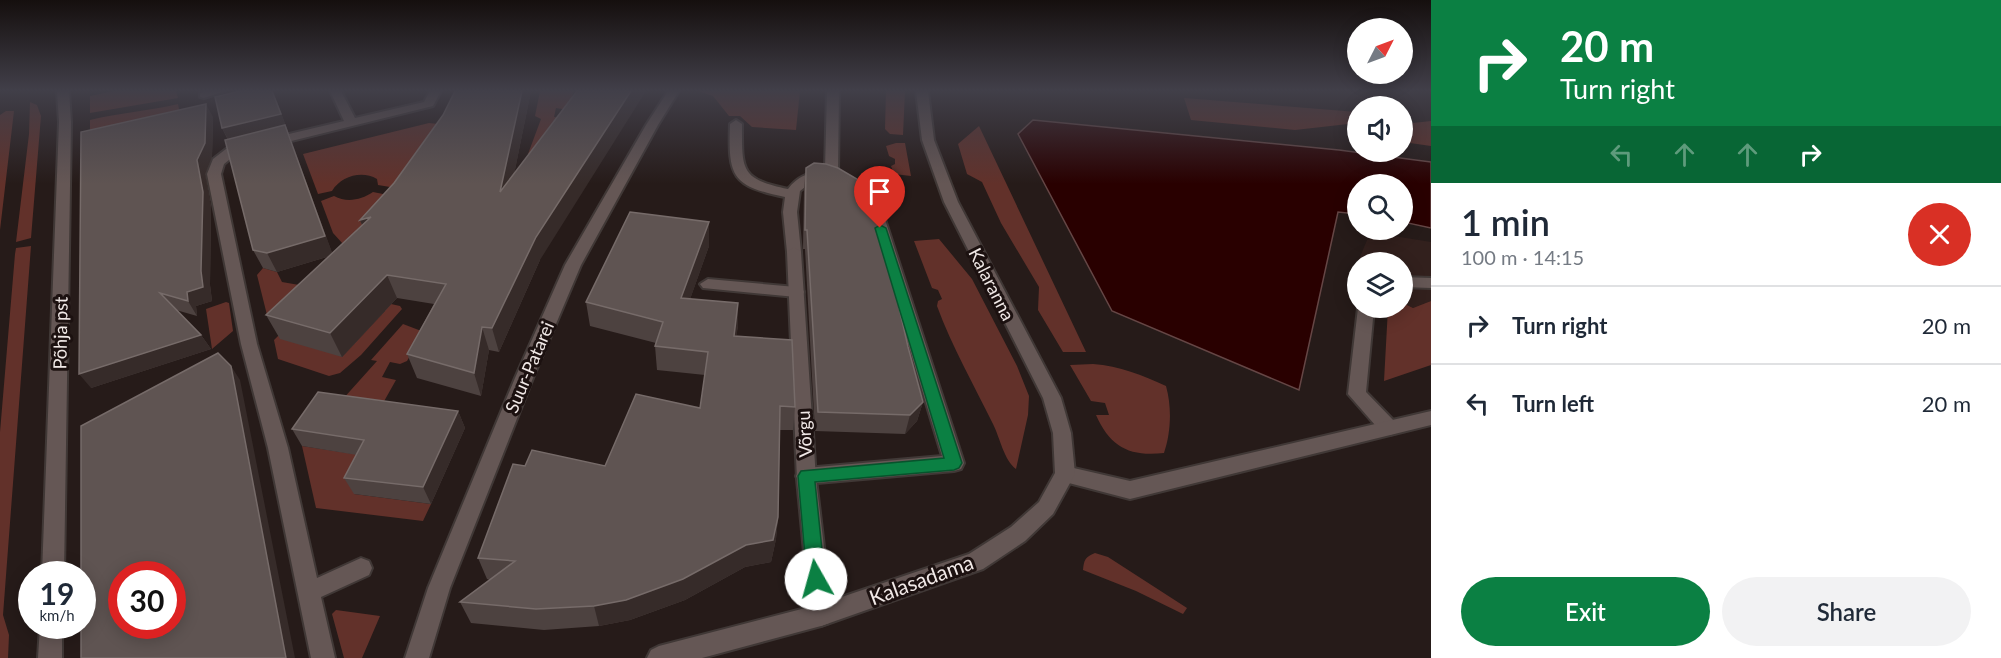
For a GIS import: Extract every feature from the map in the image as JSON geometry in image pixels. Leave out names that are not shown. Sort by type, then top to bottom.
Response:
[{"type":"street","name":"Põhja pst","points":[[53,561],[65,122]]},
{"type":"street","points":[[323,658],[278,448],[249,344],[214,174],[218,162],[231,152],[351,122]]},
{"type":"street","name":"Suur-Patarei","points":[[417,658],[439,588],[524,378],[573,265],[654,122]]},
{"type":"street","points":[[831,174],[832,122]]},
{"type":"street","name":"Kalaranna","points":[[926,122],[928,140],[951,202],[1052,398],[1062,433],[1065,474]]},
{"type":"street","points":[[736,124],[735,148],[739,170],[750,183],[790,194],[798,182],[805,178],[812,175],[831,174],[853,185],[874,207],[954,463],[806,476]]},
{"type":"street","name":"Võrgu","points":[[790,194],[806,476],[813,561],[821,615]]},
{"type":"street","points":[[1413,282],[1431,283]]},
{"type":"street","points":[[708,284],[796,292]]},
{"type":"street","points":[[1365,318],[1357,394],[1389,428]]},
{"type":"street","points":[[1065,474],[1130,490],[1431,418]]},
{"type":"street","name":"Kalasadama","points":[[660,658],[821,615],[975,562],[1018,534],[1046,508],[1065,474]]},
{"type":"street","points":[[309,592],[361,568]]},
{"type":"street","points":[[50,658],[51,639]]},
{"type":"shaded area","points":[[0,122],[13,122],[0,230]]},
{"type":"shaded area","points":[[29,122],[41,122],[31,238],[16,242]]},
{"type":"shaded area","points":[[90,122],[182,122],[182,124],[90,146]]},
{"type":"shaded area","points":[[540,122],[560,122],[539,153],[528,154]]},
{"type":"shaded area","points":[[746,122],[797,122],[796,130],[752,127]]},
{"type":"shaded area","points":[[885,122],[904,122],[903,135],[890,134],[885,129]]},
{"type":"shaded area","points":[[1031,122],[1339,150],[1347,151],[1347,162],[1413,162],[1413,160],[1431,162],[1431,228],[1413,224],[1413,174],[1347,174],[1347,213],[1338,212],[1299,390],[1112,311],[1018,134]]},
{"type":"shaded area","points":[[1209,122],[1347,122],[1347,124],[1295,130]]},
{"type":"shaded area","points":[[1431,122],[1431,146],[1413,143],[1413,123]]},
{"type":"shaded area","points":[[429,123],[438,124],[396,188],[378,185],[377,179],[359,175],[346,178],[332,191],[318,194],[303,154]]},
{"type":"shaded area","points":[[979,126],[1086,352],[1063,352],[1038,310],[1039,287],[1001,223],[982,182],[967,174],[958,144]]},
{"type":"shaded area","points":[[905,143],[911,176],[894,174],[891,166],[895,164],[895,159],[889,156],[886,146]]},
{"type":"shaded area","points":[[373,192],[393,196],[343,244],[333,233],[321,201],[334,196],[354,200]]},
{"type":"shaded area","points":[[939,239],[972,279],[1017,366],[1029,396],[1028,415],[1016,469],[1005,454],[993,424],[949,336],[937,306],[938,301],[942,299],[938,290],[932,288],[914,241]]},
{"type":"shaded area","points":[[1413,239],[1431,242],[1431,301],[1413,308],[1413,252],[1362,252],[1367,240]]},
{"type":"shaded area","points":[[31,246],[3,615],[9,635],[8,658],[0,658],[0,432],[16,248]]},
{"type":"shaded area","points":[[263,268],[277,272],[282,282],[305,286],[275,315],[269,313],[267,315],[257,275]]},
{"type":"shaded area","points":[[1431,301],[1431,365],[1384,381],[1387,318],[1413,318],[1413,308]]},
{"type":"shaded area","points":[[382,302],[400,306],[402,309],[361,355],[340,373],[329,376],[278,359],[274,340],[288,326],[342,357],[385,311]]},
{"type":"shaded area","points":[[229,303],[233,331],[212,349],[206,309]]},
{"type":"shaded area","points":[[403,324],[424,332],[407,361],[400,364],[390,362],[382,377],[396,380],[378,412],[333,410],[377,361],[371,360]]},
{"type":"shaded area","points":[[1093,364],[1131,372],[1166,386],[1170,420],[1164,453],[1131,451],[1122,448],[1108,435],[1096,415],[1109,415],[1105,403],[1091,401],[1070,365]]},
{"type":"shaded area","points":[[302,446],[374,457],[354,494],[431,504],[423,521],[316,508]]},
{"type":"shaded area","points":[[1095,553],[1108,557],[1187,608],[1183,614],[1136,591],[1083,570],[1086,559]]},
{"type":"shaded area","points":[[336,610],[380,616],[362,658],[344,658],[332,614]]},
{"type":"building","points":[[127,122],[206,122],[205,143],[197,160],[203,192],[201,271],[203,287],[187,292],[188,301],[160,293],[201,335],[79,374],[81,132]]},
{"type":"building","points":[[221,122],[249,122],[222,128]]},
{"type":"building","points":[[438,122],[515,122],[500,192],[554,122],[611,122],[536,237],[492,328],[482,327],[474,373],[407,354],[446,284],[387,275],[330,333],[266,315],[371,217],[360,220],[394,183]]},
{"type":"building","points":[[285,125],[325,236],[267,253],[253,250],[225,140]]},
{"type":"building","points":[[814,163],[838,168],[857,179],[869,191],[883,236],[923,402],[910,415],[818,412],[807,230],[805,230],[806,168]]},
{"type":"building","points":[[630,212],[709,222],[681,298],[738,303],[734,336],[792,340],[795,407],[780,406],[778,517],[773,540],[746,545],[683,579],[626,600],[594,606],[536,609],[460,602],[515,561],[478,558],[513,464],[525,466],[532,450],[605,466],[636,394],[700,408],[708,352],[655,346],[663,322],[586,302]]},
{"type":"building","points":[[218,353],[231,366],[286,658],[81,658],[81,639],[96,639],[96,561],[81,561],[81,426]]},
{"type":"building","points":[[318,392],[458,411],[423,487],[344,478],[364,440],[292,429]]},
{"type":"route","points":[[816,579],[806,476],[954,463],[880,228]]}]
